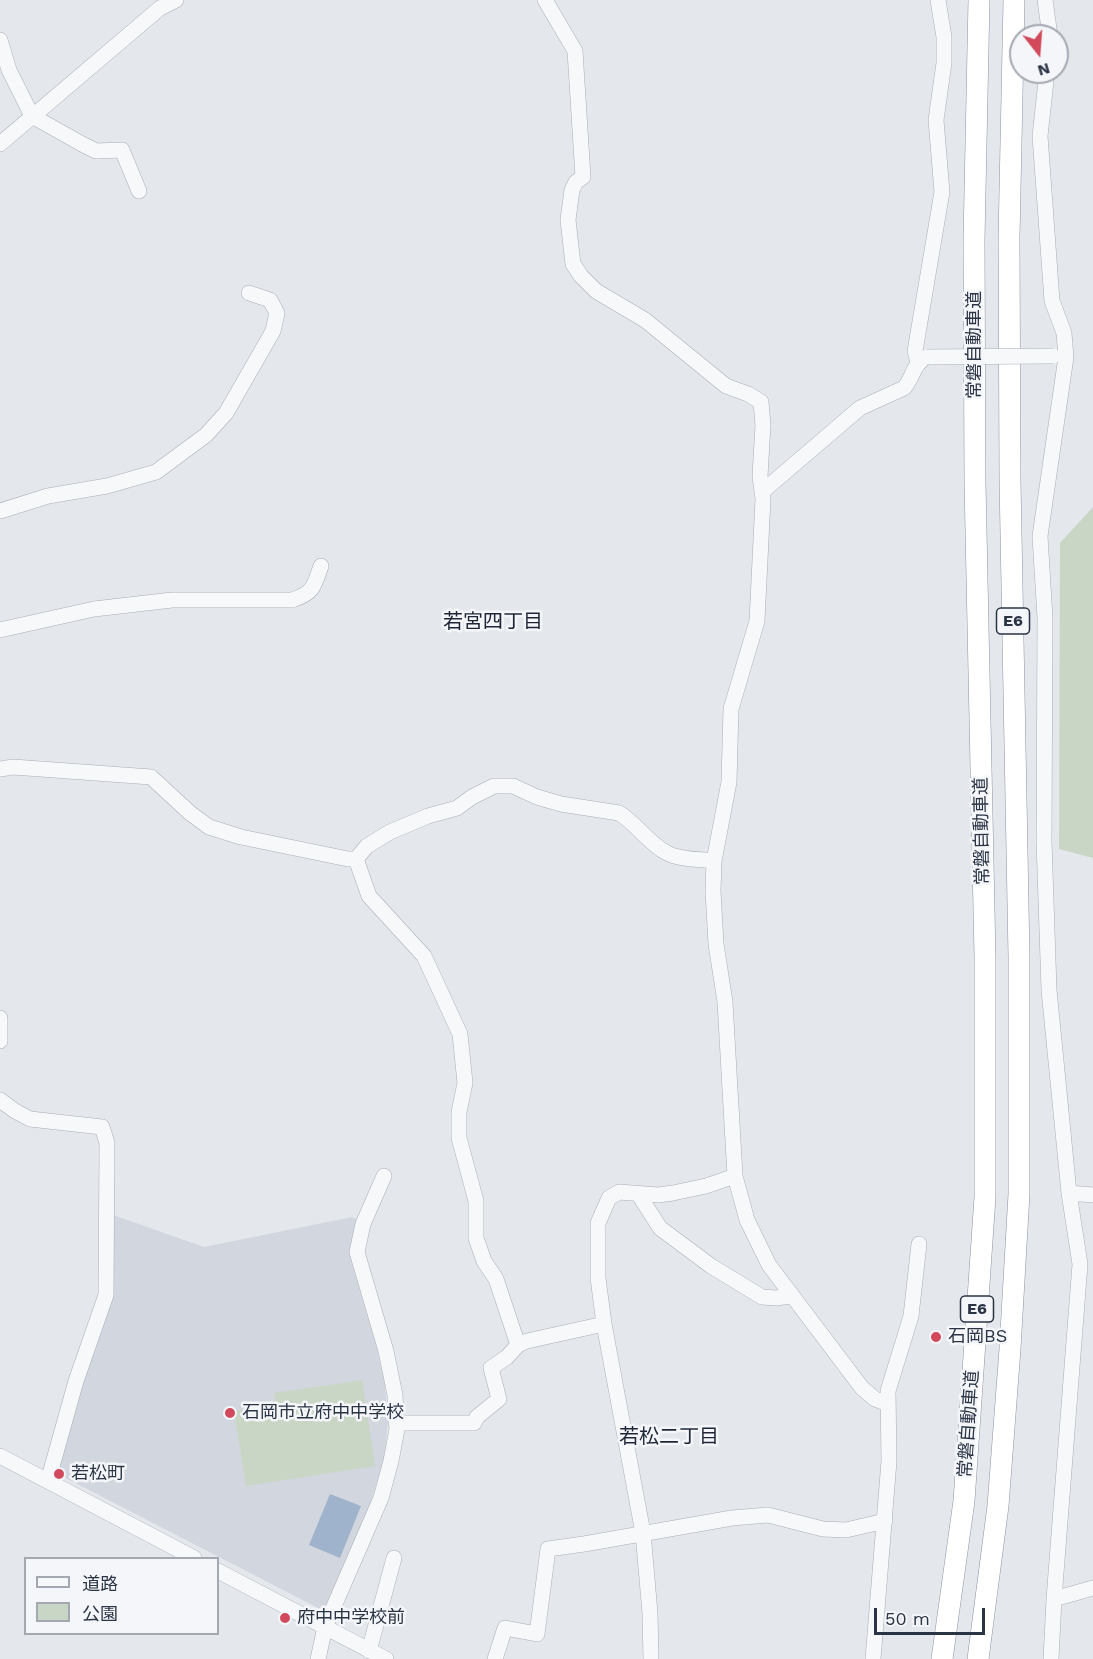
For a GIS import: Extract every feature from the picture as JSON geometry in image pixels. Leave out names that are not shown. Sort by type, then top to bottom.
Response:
[{"type":"highway","name":"常磐自動車道","points":[[942,1659],[964,1501],[985,1197],[985,945],[975,483],[974,240],[980,0]]},
{"type":"highway","name":"常磐自動車道","points":[[978,1659],[998,1506],[1019,1194],[1019,945],[1010,480],[1009,238],[1014,0]]},
{"type":"street","points":[[0,144],[160,8],[176,0]]},
{"type":"street","points":[[545,0],[575,51],[583,177],[576,182],[569,201],[573,264],[596,291],[645,320],[726,386],[748,393],[761,402],[763,425],[760,477],[763,491],[757,621],[731,709],[729,782],[714,861],[713,918],[725,1002],[735,1176],[747,1220],[769,1265],[790,1296],[862,1388],[875,1399],[888,1404]]},
{"type":"street","points":[[938,0],[944,37],[944,63],[936,120],[942,192],[915,351],[923,359],[1059,357]]},
{"type":"street","points":[[1045,0],[1048,24]]},
{"type":"street","points":[[0,40],[9,70],[32,116],[96,150],[122,150],[139,191]]},
{"type":"street","points":[[1046,84],[1040,136],[1052,301],[1064,333],[1059,357],[1040,536],[1045,618],[1044,841],[1049,990],[1069,1193],[1080,1264],[1051,1659]]},
{"type":"street","points":[[0,511],[48,496],[107,486],[156,472],[206,435],[226,413],[273,331],[277,313],[270,300],[249,293]]},
{"type":"street","points":[[763,491],[860,408],[904,388],[923,359]]},
{"type":"street","points":[[0,630],[94,609],[172,600],[292,600],[303,597],[313,590],[321,566]]},
{"type":"street","points":[[0,769],[13,767],[151,777],[190,813],[209,827],[241,837],[348,859],[356,859],[367,846],[390,832],[428,816],[457,808],[484,789],[504,785],[513,786],[537,797],[561,804],[619,813],[661,850],[670,855],[714,861]]},
{"type":"street","points":[[356,859],[369,896],[424,956],[460,1034],[465,1083],[459,1112],[459,1138],[476,1201],[476,1238],[484,1261],[496,1279],[518,1345]]},
{"type":"street","points":[[0,1018],[0,1041]]},
{"type":"street","points":[[0,1100],[30,1119],[102,1127],[107,1143],[106,1295],[76,1381],[48,1481]]},
{"type":"street","points":[[318,1659],[325,1627],[381,1498],[391,1461],[396,1424],[395,1395],[386,1351],[357,1252],[363,1224],[384,1176]]},
{"type":"street","points":[[651,1659],[650,1613],[643,1533],[604,1324],[598,1278],[598,1223],[603,1207],[613,1194],[626,1192],[639,1195],[673,1194],[735,1176]]},
{"type":"street","points":[[1069,1193],[1093,1195]]},
{"type":"street","points":[[639,1195],[660,1228],[711,1266],[762,1297],[790,1296]]},
{"type":"street","points":[[873,1659],[889,1461],[888,1391],[911,1316],[919,1244]]},
{"type":"street","points":[[1080,1264],[1093,1276]]},
{"type":"street","points":[[396,1424],[474,1424],[477,1416],[499,1399],[491,1368],[507,1357],[518,1345],[604,1324]]},
{"type":"street","points":[[0,1456],[192,1557]]},
{"type":"street","points":[[495,1659],[505,1628],[537,1634],[548,1549],[732,1518],[768,1515],[823,1529],[846,1530],[885,1521]]},
{"type":"street","points":[[369,1651],[394,1558]]},
{"type":"street","points":[[219,1572],[386,1659]]},
{"type":"street","points":[[1054,1599],[1093,1588]]},
{"type":"shaded area","name":"石岡市立府中中学校","points":[[113,1215],[204,1247],[352,1217],[358,1220],[349,1254],[377,1349],[385,1385],[388,1422],[384,1461],[369,1507],[327,1609],[322,1610],[56,1473],[91,1354]]},
{"type":"green space","points":[[1093,507],[1093,858],[1059,849],[1060,543]]},
{"type":"green space","points":[[362,1380],[375,1466],[246,1486],[234,1411],[276,1405],[274,1393]]},
{"type":"water","points":[[330,1494],[361,1506],[340,1558],[309,1545]]},
{"type":"place","name":"石岡BS","points":[[936,1337]]},
{"type":"place","name":"石岡市立府中中学校","points":[[230,1413]]},
{"type":"place","name":"若松町","points":[[59,1474]]},
{"type":"place","name":"府中中学校前","points":[[285,1618]]},
{"type":"district","name":"若宮四丁目","points":[[493,622]]},
{"type":"district","name":"若松二丁目","points":[[669,1437]]}]
